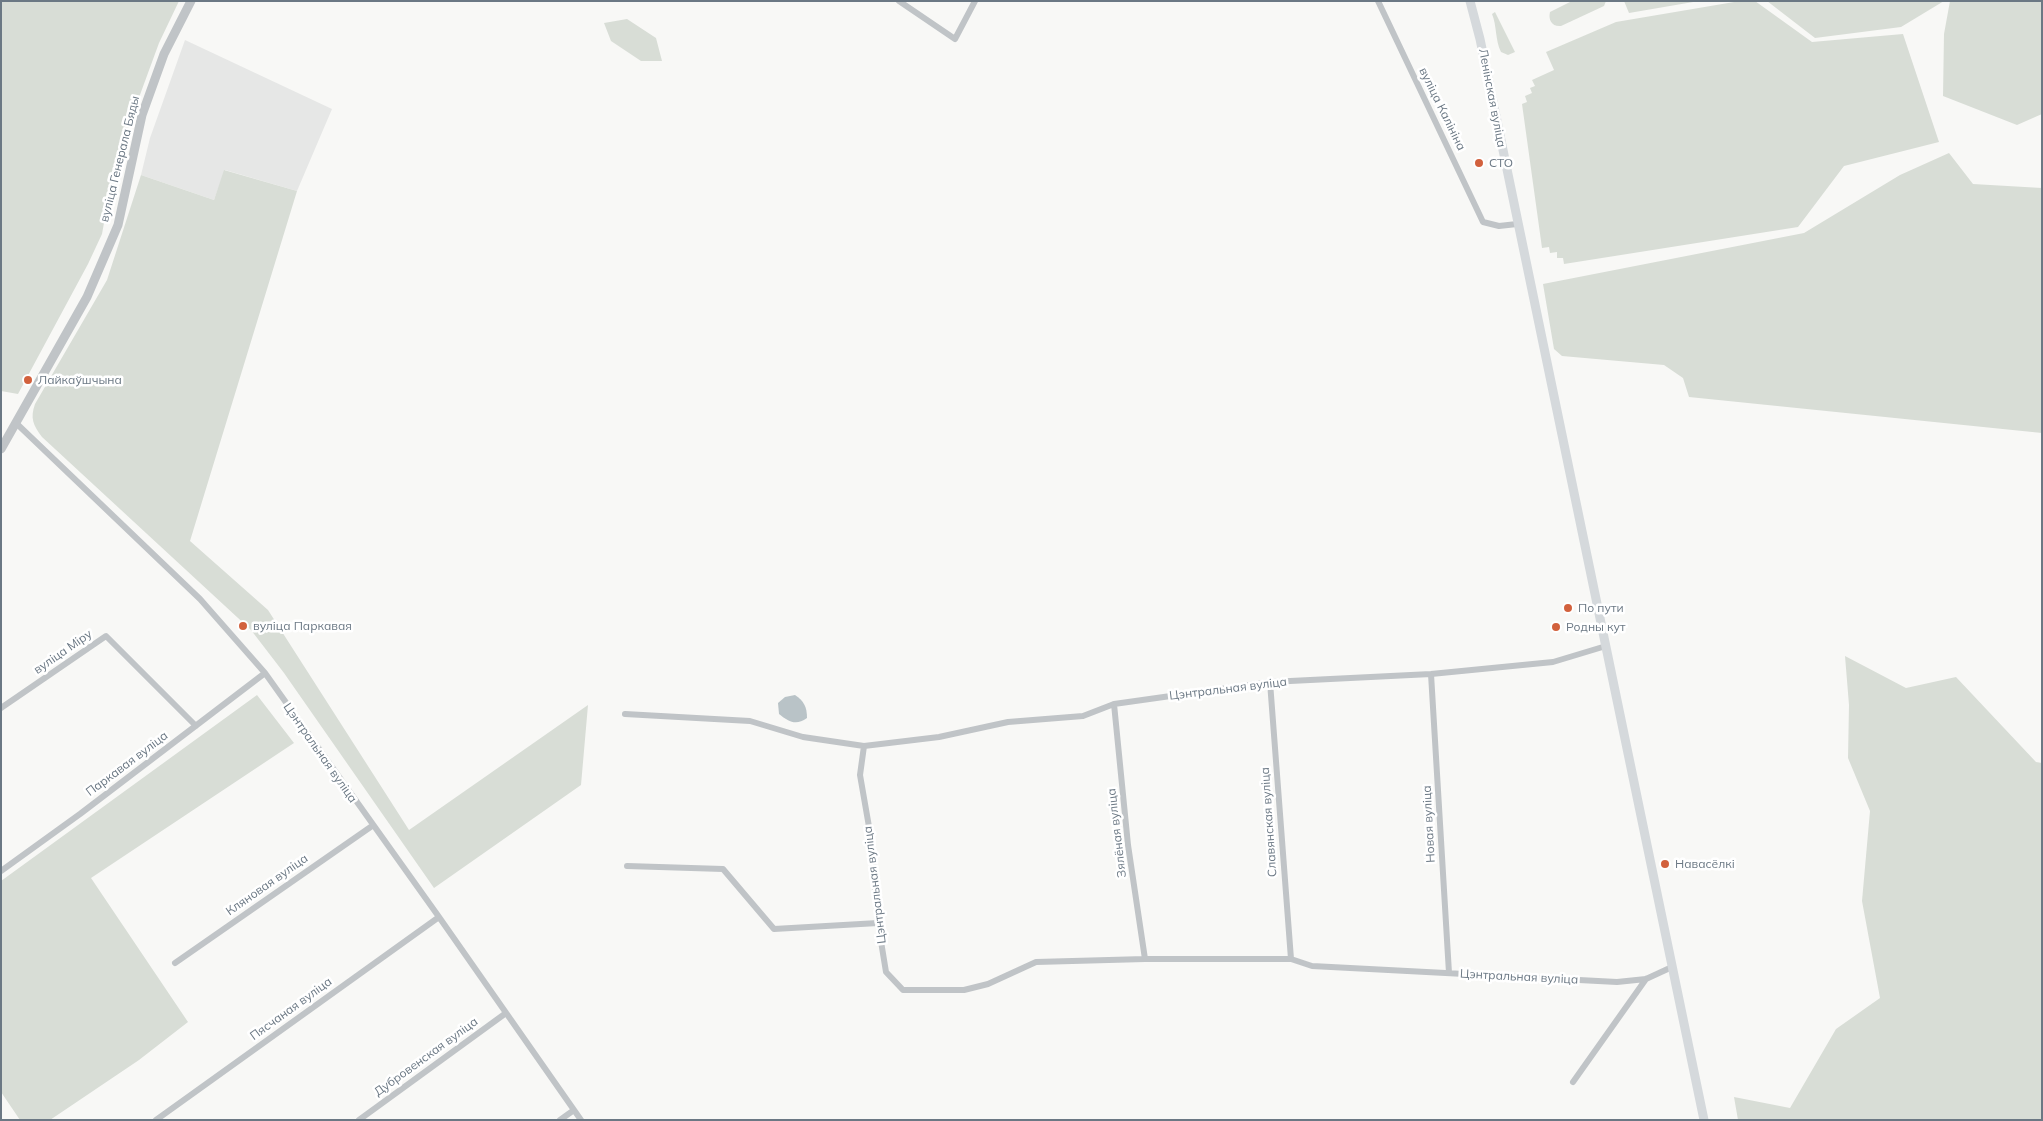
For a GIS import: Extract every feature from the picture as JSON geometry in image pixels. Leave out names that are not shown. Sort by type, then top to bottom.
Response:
[{"type":"main road","name":"Ленінская вуліца","points":[[1470,1],[1480,39],[1606,646]]},
{"type":"main road","points":[[1606,646],[1704,1120]]},
{"type":"street","name":"вуліца Генерала Бяды","points":[[1,449],[87,297],[118,225],[142,115],[164,54],[191,1]]},
{"type":"street","points":[[899,1],[955,39],[975,1]]},
{"type":"street","name":"вуліца Калініна","points":[[1378,1],[1483,222],[1499,226],[1517,224]]},
{"type":"street","name":"Цэнтральная вуліца","points":[[16,424],[200,599],[265,673],[372,826],[439,917],[580,1120]]},
{"type":"street","name":"вуліца Міру","points":[[1,708],[106,636],[196,726]]},
{"type":"street","name":"Цэнтральная вуліца","points":[[1606,646],[1552,662],[1431,674],[1270,682],[1114,704],[1083,716],[1008,722],[939,737],[864,746],[860,775],[872,844],[878,923],[886,972],[903,990],[964,990],[988,984],[1036,962],[1145,959],[1291,959],[1312,966],[1617,982],[1646,979],[1672,967]]},
{"type":"street","name":"Паркавая вуліца","points":[[1,871],[265,673]]},
{"type":"street","name":"Новая вуліца","points":[[1431,674],[1449,973]]},
{"type":"street","name":"Славянская вуліца","points":[[1270,682],[1291,959]]},
{"type":"street","name":"Зялёная вуліца","points":[[1114,704],[1128,845],[1145,959]]},
{"type":"street","points":[[625,714],[750,722],[803,737],[864,746]]},
{"type":"street","name":"Кляновая вуліца","points":[[175,963],[372,826]]},
{"type":"street","points":[[627,866],[723,869],[774,929],[878,923]]},
{"type":"street","name":"Пясчаная вуліца","points":[[156,1120],[439,917]]},
{"type":"street","points":[[1573,1082],[1646,979]]},
{"type":"street","name":"Дубровенская вуліца","points":[[358,1120],[506,1013]]},
{"type":"street","points":[[560,1120],[574,1110]]},
{"type":"shaded area","points":[[1,1],[179,1],[159,43],[130,122],[114,200],[106,212],[102,234],[88,264],[18,394],[1,391]]},
{"type":"shaded area","points":[[1572,1],[1606,1],[1604,6],[1561,26],[1553,24],[1550,20],[1550,12]]},
{"type":"shaded area","points":[[1624,1],[1699,1],[1629,13]]},
{"type":"shaded area","points":[[1740,1],[1755,1],[1812,42],[1903,34],[1939,142],[1844,166],[1798,227],[1564,264],[1563,258],[1557,258],[1557,252],[1550,253],[1549,247],[1542,248],[1522,104],[1527,102],[1525,96],[1532,93],[1530,88],[1535,86],[1532,80],[1554,70],[1546,52],[1616,22]]},
{"type":"shaded area","points":[[1767,1],[1944,1],[1901,27],[1815,38]]},
{"type":"shaded area","points":[[1950,1],[2042,1],[2042,114],[2017,125],[1943,96],[1944,34]]},
{"type":"shaded area","points":[[1495,12],[1515,52],[1508,55],[1501,52],[1499,47],[1492,14]]},
{"type":"shaded area","points":[[627,19],[656,38],[662,61],[641,61],[611,41],[604,23]]},
{"type":"shaded area","points":[[185,40],[332,109],[297,191],[225,170],[214,200],[141,175],[150,138]]},
{"type":"shaded area","points":[[1949,153],[1973,184],[2042,188],[2042,433],[1689,397],[1683,378],[1664,365],[1562,356],[1554,349],[1543,284],[1804,233],[1900,175]]},
{"type":"shaded area","points":[[224,170],[297,191],[190,541],[268,610],[409,830],[588,705],[581,785],[434,888],[284,673],[251,630],[42,437],[33,421],[35,404],[107,280],[141,175],[214,200]]},
{"type":"shaded area","points":[[1845,656],[1906,688],[1956,677],[2036,762],[2042,763],[2042,1120],[1738,1120],[1734,1097],[1790,1108],[1836,1029],[1880,998],[1862,901],[1870,811],[1848,758],[1849,705]]},
{"type":"shaded area","points":[[257,695],[294,743],[91,878],[188,1022],[139,1060],[50,1120],[20,1120],[1,1092],[1,881]]},
{"type":"shaded area","points":[[795,695],[801,700],[806,711],[807,718],[799,722],[789,721],[779,714],[778,703],[785,697]]},
{"type":"place","name":"СТО","points":[[1479,163]]},
{"type":"place","name":"Лайкаўшчына","points":[[28,380]]},
{"type":"place","name":"По пути","points":[[1568,608]]},
{"type":"place","name":"вуліца Паркавая","points":[[243,626]]},
{"type":"place","name":"Родны кут","points":[[1556,627]]},
{"type":"place","name":"Навасёлкі","points":[[1665,864]]}]
